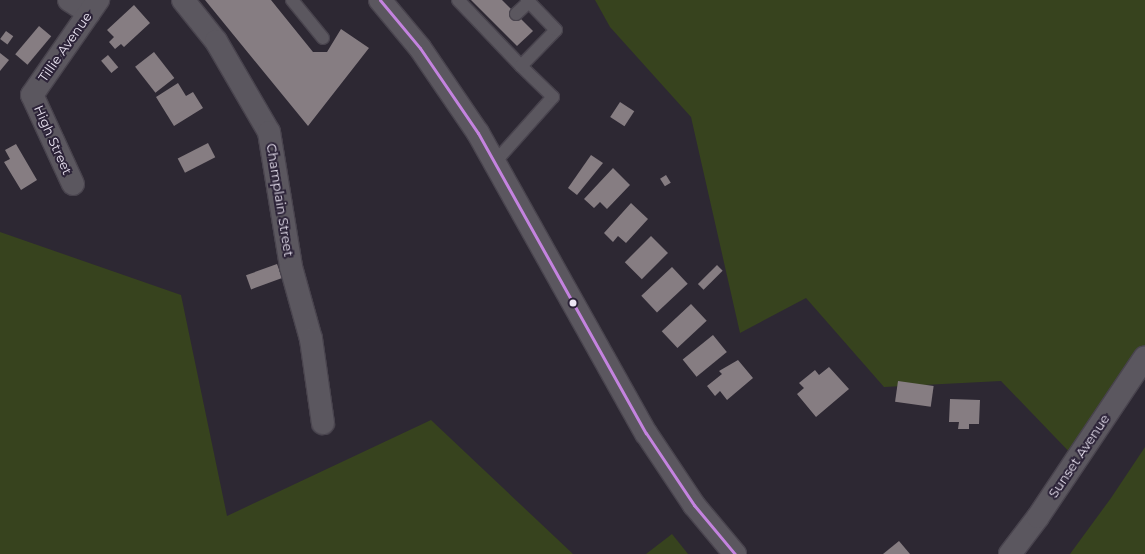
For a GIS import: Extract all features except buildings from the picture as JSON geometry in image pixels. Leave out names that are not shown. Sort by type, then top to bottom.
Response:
[{"type":"street","points":[[69,0],[93,7]]},
{"type":"street","name":"Champlain Street","points":[[183,0],[216,41],[269,132],[291,267],[311,339],[322,424]]},
{"type":"street","points":[[380,0],[451,91],[495,162],[646,433],[694,505],[734,554]]},
{"type":"street","name":"Tillie Avenue","points":[[32,95],[93,7]]},
{"type":"street","name":"High Street","points":[[32,95],[73,184]]},
{"type":"street","name":"Sunset Avenue","points":[[1010,554],[1038,518],[1145,356]]},
{"type":"lane","points":[[292,0],[323,38]]},
{"type":"lane","points":[[458,0],[474,10],[497,33],[521,66],[553,97],[495,162]]},
{"type":"lane","points":[[516,14],[528,1],[556,30],[521,66]]},
{"type":"green space","points":[[595,0],[1145,0],[1145,357],[1077,460],[1001,381],[884,387],[806,298],[740,333],[691,117],[610,27]]},
{"type":"green space","points":[[0,232],[181,295],[227,516],[431,420],[573,554],[0,554]]},
{"type":"green space","points":[[1145,447],[1145,554],[1070,554],[1111,498]]},
{"type":"green space","points":[[672,534],[688,554],[646,554]]},
{"type":"transit line","points":[[380,0],[420,48],[478,133],[646,433],[694,505],[735,554]]}]
